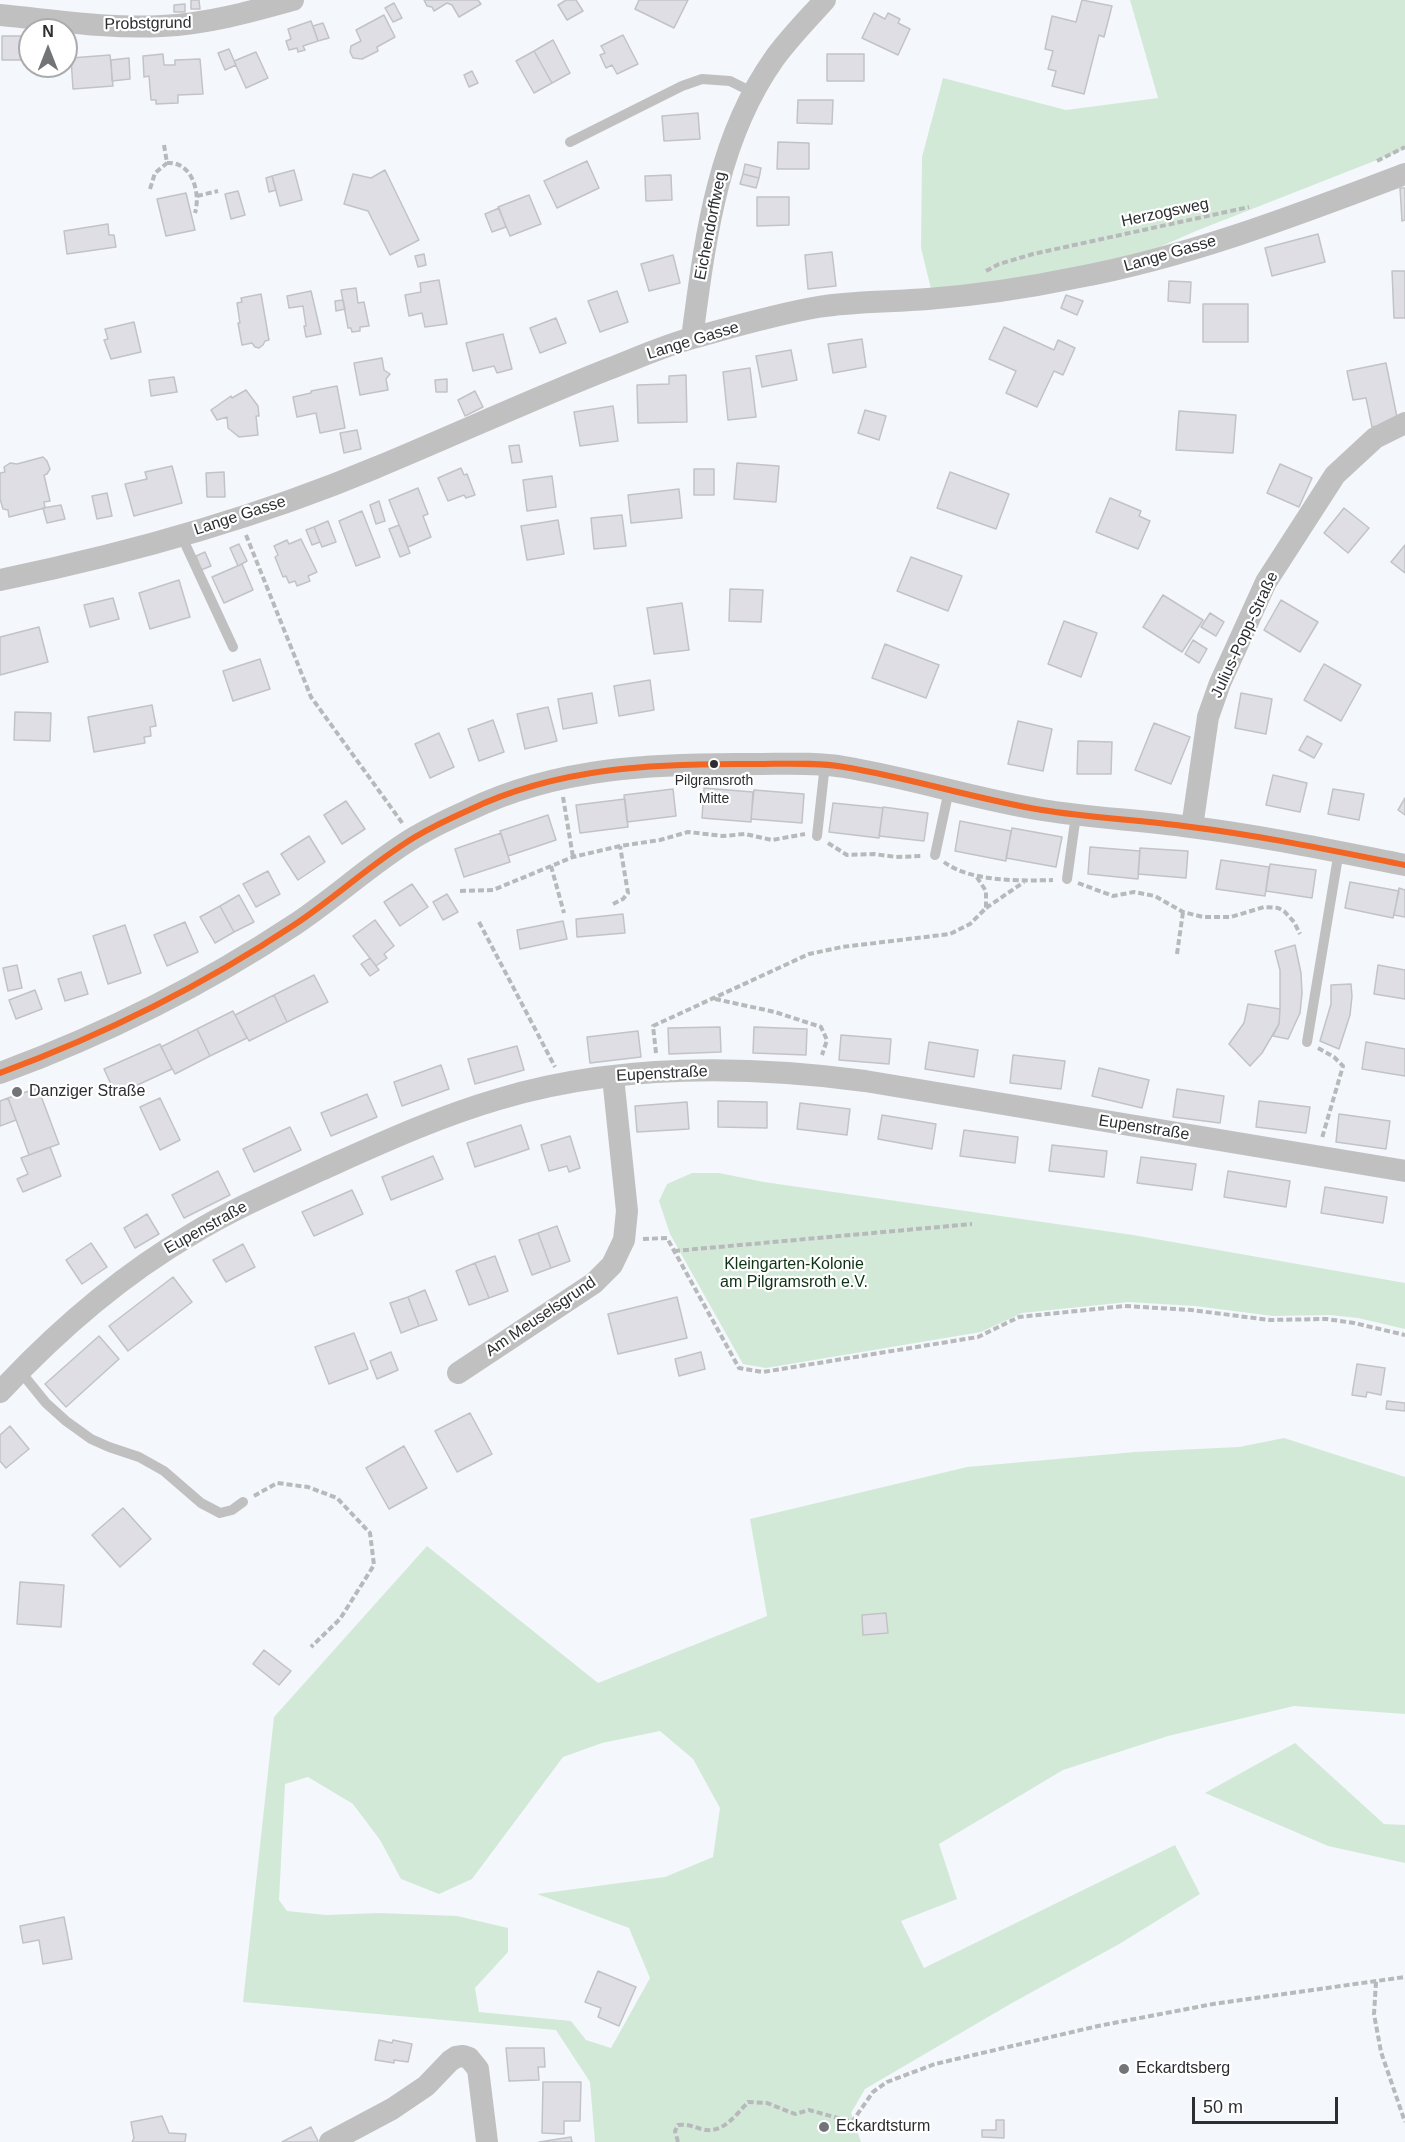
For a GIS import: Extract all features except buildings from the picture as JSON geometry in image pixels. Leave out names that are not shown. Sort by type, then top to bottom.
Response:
[{"type":"street","name":"Probstgrund","points":[[0,15],[94,25],[160,27],[227,18],[293,0]]},
{"type":"street","name":"Eichendorffweg","points":[[692,338],[705,243],[722,166],[754,93],[774,59],[825,0]]},
{"type":"street","name":"Lange Gasse","points":[[0,580],[40,572],[181,534],[312,493],[553,391],[692,338],[818,307],[928,299],[1006,290],[1146,262],[1305,212],[1405,174]]},
{"type":"street","name":"Julius-Popp-Straße","points":[[1192,827],[1208,717],[1220,683],[1266,582],[1335,475],[1375,438],[1405,423]]},
{"type":"street","points":[[0,1073],[61,1050],[169,1000],[244,957],[298,922],[413,838],[471,808],[523,788],[560,778],[634,766],[825,764],[875,773],[997,802],[1076,815],[1192,827],[1339,851],[1405,865]]},
{"type":"street","name":"Eupenstraße","points":[[0,1392],[86,1311],[154,1258],[232,1211],[365,1150],[438,1120],[500,1099],[564,1084],[658,1072],[736,1071],[818,1075],[1405,1171]]},
{"type":"street","name":"Am Meuselsgrund","points":[[458,1373],[594,1283],[612,1265],[624,1240],[627,1211],[613,1077]]},
{"type":"street","points":[[330,2142],[392,2109],[426,2086],[450,2061],[463,2056],[469,2058],[478,2069],[487,2142]]},
{"type":"lane","points":[[570,142],[702,78],[730,81],[754,93]]},
{"type":"lane","points":[[181,534],[233,647]]},
{"type":"lane","points":[[817,836],[825,764]]},
{"type":"lane","points":[[935,855],[949,790]]},
{"type":"lane","points":[[1067,879],[1076,815]]},
{"type":"lane","points":[[1307,1042],[1339,851]]},
{"type":"lane","points":[[20,1371],[52,1409],[91,1439],[139,1456],[164,1471],[201,1503],[220,1513],[232,1510],[243,1502]]},
{"type":"path","points":[[164,145],[167,163]]},
{"type":"path","points":[[1373,162],[1405,147]]},
{"type":"path","points":[[150,189],[155,173],[167,163],[176,162],[191,175],[199,202],[195,213]]},
{"type":"path","points":[[197,196],[218,191]]},
{"type":"path","name":"Herzogsweg","points":[[979,274],[999,264],[1033,254],[1256,206]]},
{"type":"path","points":[[238,517],[311,697],[400,820]]},
{"type":"path","points":[[560,778],[573,857]]},
{"type":"path","points":[[460,891],[493,890],[573,857],[660,840],[688,832],[723,836],[745,834],[772,840],[811,833],[847,855],[874,854],[896,857],[935,855],[949,866],[976,875],[1025,881],[1067,879],[1113,896],[1134,892],[1155,896],[1184,912],[1203,917],[1231,917],[1264,907],[1278,908],[1284,910],[1300,934]]},
{"type":"path","points":[[613,904],[623,899],[628,893],[621,846]]},
{"type":"path","points":[[551,866],[564,914]]},
{"type":"path","points":[[976,875],[986,891],[986,908]]},
{"type":"path","points":[[658,1072],[653,1026],[810,954],[842,947],[950,934],[969,924],[986,908],[1025,881]]},
{"type":"path","points":[[1177,954],[1184,912]]},
{"type":"path","points":[[479,922],[564,1084]]},
{"type":"path","points":[[714,999],[775,1012],[820,1027],[826,1040],[818,1075]]},
{"type":"path","points":[[1307,1042],[1334,1057],[1343,1066],[1317,1156]]},
{"type":"path","points":[[674,1251],[972,1224]]},
{"type":"path","points":[[624,1240],[667,1238],[739,1368],[763,1372],[978,1337],[1019,1317],[1125,1306],[1191,1310],[1270,1320],[1326,1319],[1405,1335]]},
{"type":"path","points":[[243,1502],[277,1484],[308,1487],[337,1498],[370,1533],[374,1565],[340,1619],[312,1647]]},
{"type":"path","points":[[678,2142],[675,2131],[678,2125],[688,2124],[703,2130],[715,2131],[729,2122],[748,2102],[767,2103],[795,2114],[810,2110],[852,2122],[873,2092],[887,2082],[935,2064],[1098,2026],[1214,2004],[1405,1977]]},
{"type":"path","points":[[1376,1982],[1374,2014],[1382,2052],[1405,2122]]},
{"type":"green space","points":[[1130,0],[1405,0],[1405,149],[1196,231],[1139,256],[1004,283],[931,289],[921,248],[922,157],[943,78],[1066,110],[1158,98]]},
{"type":"green space","name":"Kleingarten-Kolonie am Pilgramsroth e.V.","points":[[692,1173],[719,1173],[764,1182],[1133,1235],[1405,1283],[1405,1329],[1358,1318],[1330,1315],[1273,1316],[1195,1306],[1128,1302],[1022,1313],[981,1332],[766,1368],[743,1364],[670,1234],[659,1201],[667,1184]]},
{"type":"green space","points":[[1284,1438],[1405,1477],[1405,1714],[1294,1706],[1168,1736],[1063,1770],[939,1844],[957,1899],[901,1921],[924,1968],[1175,1845],[1200,1894],[1121,1943],[1012,2003],[865,2089],[851,2113],[861,2142],[595,2142],[590,2082],[556,2030],[243,2002],[274,1717],[427,1546],[598,1683],[767,1616],[750,1519],[967,1467],[1135,1452],[1239,1447]],"holes":[[[660,1731],[693,1759],[720,1808],[713,1857],[665,1877],[537,1894],[629,1928],[650,1978],[611,2048],[586,2040],[571,2021],[479,2012],[475,1988],[508,1952],[508,1928],[457,1916],[379,1913],[326,1915],[287,1911],[279,1900],[285,1784],[308,1777],[353,1804],[380,1840],[401,1879],[439,1894],[472,1879],[563,1757],[602,1743]]]},
{"type":"green space","points":[[1295,1743],[1384,1824],[1405,1825],[1405,1863],[1328,1846],[1205,1793]]},
{"type":"transit line","points":[[0,1073],[114,1026],[224,969],[309,914],[421,833],[503,796],[573,776],[609,770],[718,764],[833,765],[1042,810],[1218,831],[1405,865]]},
{"type":"place","name":"Pilgramsroth Mitte","points":[[714,764]]},
{"type":"place","name":"Danziger Straße","points":[[17,1092]]},
{"type":"place","name":"Eckardtsberg","points":[[1124,2069]]},
{"type":"place","name":"Eckardtsturm","points":[[824,2127]]}]
